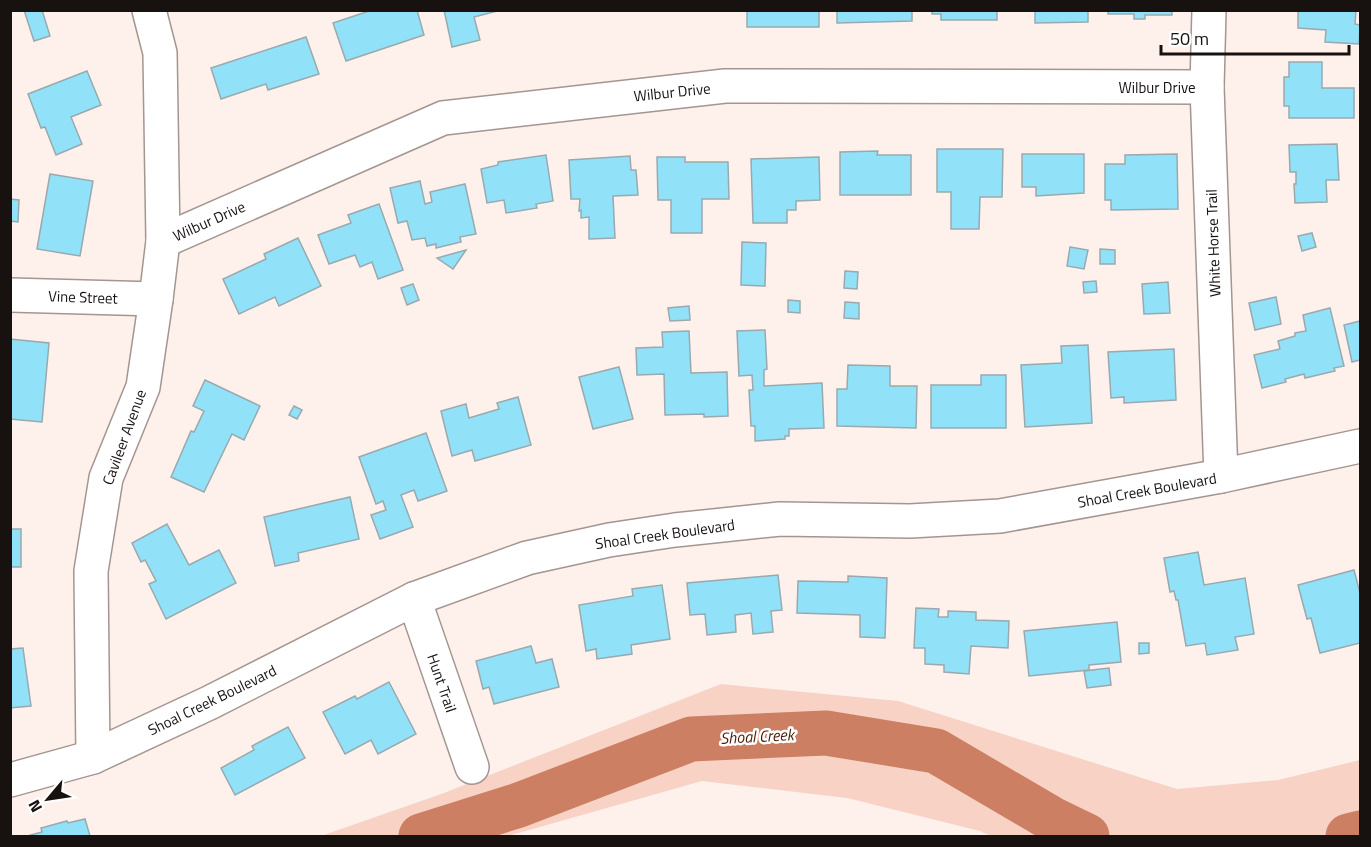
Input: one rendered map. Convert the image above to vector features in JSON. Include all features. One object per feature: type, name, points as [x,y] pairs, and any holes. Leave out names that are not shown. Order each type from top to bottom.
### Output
[{"type":"street","name":"Cavileer Avenue","points":[[93,757],[91,572],[106,478],[143,387],[163,241],[160,53],[149,10]]},
{"type":"street","name":"White Horse Trail","points":[[1209,10],[1207,87],[1221,476]]},
{"type":"street","name":"Wilbur Drive","points":[[163,241],[443,118],[725,86],[1207,87]]},
{"type":"street","name":"Vine Street","points":[[10,295],[156,299]]},
{"type":"street","name":"Shoal Creek Boulevard","points":[[10,780],[93,757],[209,703],[414,599],[527,558],[609,540],[675,530],[780,519],[910,521],[1000,516],[1221,476],[1360,446]]},
{"type":"street","name":"Hunt Trail","points":[[414,599],[472,767]]},
{"type":"shaded area","points":[[721,684],[898,701],[1177,789],[1278,780],[1360,760],[1360,836],[991,836],[980,831],[847,798],[702,781],[508,836],[321,836],[444,793]]},
{"type":"building","points":[[24,10],[42,10],[50,36],[34,41]]},
{"type":"building","points":[[372,10],[417,10],[424,35],[346,61],[333,23]]},
{"type":"building","points":[[444,10],[501,10],[474,17],[480,40],[452,47]]},
{"type":"building","points":[[747,10],[819,10],[819,27],[747,27]]},
{"type":"building","points":[[837,10],[912,10],[912,21],[837,23]]},
{"type":"building","points":[[932,10],[997,10],[997,20],[941,20],[941,14],[932,14]]},
{"type":"building","points":[[1035,10],[1088,10],[1088,22],[1035,23]]},
{"type":"building","points":[[1108,10],[1172,10],[1172,15],[1145,15],[1145,19],[1134,19],[1134,14],[1108,14]]},
{"type":"building","points":[[1298,10],[1356,10],[1355,24],[1360,25],[1359,44],[1325,42],[1326,30],[1298,28]]},
{"type":"building","points":[[306,37],[319,74],[268,90],[266,84],[221,99],[211,68]]},
{"type":"building","points":[[1289,62],[1322,62],[1322,88],[1354,88],[1354,118],[1289,118],[1289,106],[1284,106],[1284,77],[1289,77]]},
{"type":"building","points":[[87,71],[101,105],[71,117],[82,144],[56,155],[45,127],[41,128],[28,94]]},
{"type":"building","points":[[1337,144],[1339,180],[1326,180],[1327,202],[1295,203],[1296,172],[1290,172],[1289,145]]},
{"type":"building","points":[[937,149],[1003,149],[1002,197],[980,197],[979,229],[951,229],[951,192],[937,192]]},
{"type":"building","points":[[878,151],[877,155],[911,155],[911,195],[840,195],[840,152]]},
{"type":"building","points":[[1022,154],[1084,154],[1084,193],[1036,196],[1036,187],[1022,187]]},
{"type":"building","points":[[1177,154],[1178,209],[1111,210],[1111,200],[1105,200],[1105,164],[1125,164],[1125,155]]},
{"type":"building","points":[[546,155],[553,201],[536,204],[537,208],[506,213],[504,200],[487,203],[481,169],[498,165],[498,162]]},
{"type":"building","points":[[630,156],[631,170],[636,170],[638,195],[613,196],[615,238],[589,239],[589,217],[581,218],[580,199],[571,199],[569,160]]},
{"type":"building","points":[[657,157],[685,157],[685,162],[728,162],[729,199],[702,199],[702,233],[671,233],[671,200],[658,200]]},
{"type":"building","points":[[819,157],[820,200],[796,201],[796,210],[787,210],[787,223],[753,223],[751,159]]},
{"type":"building","points":[[50,174],[93,181],[80,256],[37,249]]},
{"type":"building","points":[[420,181],[425,204],[432,202],[430,192],[465,184],[476,234],[460,237],[461,242],[436,248],[436,244],[427,246],[425,238],[412,240],[407,221],[398,223],[390,188]]},
{"type":"building","points":[[10,199],[19,200],[18,222],[10,221]]},
{"type":"building","points":[[379,204],[403,270],[378,279],[372,262],[360,267],[355,255],[329,264],[318,235],[351,223],[348,215]]},
{"type":"building","points":[[1312,233],[1316,247],[1302,251],[1298,236]]},
{"type":"building","points":[[298,238],[321,286],[279,306],[275,297],[239,314],[223,279],[266,259],[264,254]]},
{"type":"building","points":[[742,242],[766,243],[765,286],[741,285]]},
{"type":"building","points":[[1070,247],[1088,250],[1084,269],[1067,266]]},
{"type":"building","points":[[1100,249],[1115,250],[1115,264],[1100,264]]},
{"type":"building","points":[[466,250],[453,269],[437,258]]},
{"type":"building","points":[[845,271],[858,272],[857,289],[844,288]]},
{"type":"building","points":[[1096,281],[1097,292],[1084,293],[1083,282]]},
{"type":"building","points":[[1168,282],[1170,313],[1144,314],[1142,284]]},
{"type":"building","points":[[413,284],[419,300],[407,305],[401,288]]},
{"type":"building","points":[[1276,297],[1281,324],[1255,330],[1249,303]]},
{"type":"building","points":[[788,300],[800,301],[800,313],[788,312]]},
{"type":"building","points":[[845,302],[859,303],[859,319],[844,318]]},
{"type":"building","points":[[689,306],[690,320],[670,321],[668,308]]},
{"type":"building","points":[[1330,308],[1344,366],[1334,368],[1335,371],[1305,378],[1304,374],[1285,379],[1286,382],[1262,388],[1254,355],[1280,349],[1278,341],[1295,336],[1295,333],[1306,331],[1303,315]]},
{"type":"building","points":[[1360,321],[1360,360],[1352,362],[1344,325]]},
{"type":"building","points":[[765,330],[767,369],[764,370],[764,386],[822,383],[824,428],[789,429],[789,436],[785,436],[785,439],[755,441],[755,426],[751,426],[749,390],[753,390],[752,375],[739,376],[737,331]]},
{"type":"building","points":[[689,331],[691,373],[727,372],[728,416],[665,415],[664,374],[637,375],[636,348],[663,347],[662,332]]},
{"type":"building","points":[[10,339],[49,343],[42,422],[10,419]]},
{"type":"building","points":[[1088,345],[1092,423],[1025,427],[1021,365],[1062,363],[1061,346]]},
{"type":"building","points":[[1174,349],[1176,400],[1124,403],[1124,397],[1111,398],[1108,352]]},
{"type":"building","points":[[848,365],[890,366],[890,386],[917,386],[916,428],[837,426],[837,389],[847,389]]},
{"type":"building","points":[[619,367],[633,419],[593,429],[579,377]]},
{"type":"building","points":[[981,375],[1006,375],[1006,428],[931,428],[931,385],[981,385]]},
{"type":"building","points":[[205,380],[260,406],[244,440],[232,434],[204,492],[171,477],[191,431],[194,432],[204,411],[193,406]]},
{"type":"building","points":[[518,397],[531,445],[475,461],[472,450],[452,456],[441,411],[466,404],[469,418],[499,409],[497,403]]},
{"type":"building","points":[[294,406],[302,410],[297,419],[289,415]]},
{"type":"building","points":[[426,433],[447,491],[418,501],[414,490],[401,495],[413,527],[380,539],[371,515],[386,510],[383,501],[376,504],[359,457]]},
{"type":"building","points":[[350,497],[359,539],[298,553],[299,561],[275,566],[264,517]]},
{"type":"building","points":[[167,524],[189,565],[219,550],[236,583],[166,619],[149,584],[156,581],[145,560],[141,562],[132,543]]},
{"type":"building","points":[[10,529],[21,529],[21,567],[10,567]]},
{"type":"building","points":[[1198,552],[1204,585],[1245,578],[1254,634],[1235,637],[1238,650],[1207,655],[1205,643],[1186,646],[1178,600],[1176,600],[1174,591],[1170,592],[1164,558]]},
{"type":"building","points":[[1354,570],[1360,593],[1360,643],[1320,653],[1311,618],[1307,619],[1298,585]]},
{"type":"building","points":[[778,575],[782,610],[771,611],[773,632],[753,634],[751,613],[735,615],[736,632],[707,635],[705,614],[690,615],[687,583]]},
{"type":"building","points":[[848,576],[887,578],[885,638],[860,637],[860,615],[797,613],[798,581],[848,582]]},
{"type":"building","points":[[662,585],[670,639],[631,645],[632,654],[597,659],[596,649],[586,651],[579,605],[633,596],[632,589]]},
{"type":"building","points":[[916,608],[939,609],[938,617],[948,617],[948,611],[976,612],[976,620],[1009,621],[1008,648],[971,646],[969,674],[944,672],[944,665],[925,664],[925,648],[914,648]]},
{"type":"building","points":[[1117,622],[1121,662],[1089,665],[1089,670],[1029,676],[1024,631]]},
{"type":"building","points":[[1139,643],[1149,643],[1149,653],[1139,654]]},
{"type":"building","points":[[531,646],[536,663],[552,659],[559,687],[494,704],[489,687],[483,689],[476,661]]},
{"type":"building","points":[[23,648],[31,706],[10,708],[10,649]]},
{"type":"building","points":[[1109,668],[1111,685],[1087,688],[1084,671]]},
{"type":"building","points":[[389,682],[416,734],[378,754],[371,740],[345,754],[323,712],[355,696],[357,699]]},
{"type":"building","points":[[288,727],[305,758],[235,795],[221,768],[254,750],[252,746]]},
{"type":"building","points":[[85,819],[90,836],[27,836],[42,832],[41,828]]},
{"type":"waterway","name":"Shoal Creek","points":[[421,836],[519,805],[691,739],[826,733],[936,751],[1052,819],[1087,836]]},
{"type":"waterway","name":"Shoal Creek","points":[[1348,836],[1360,833]]}]
